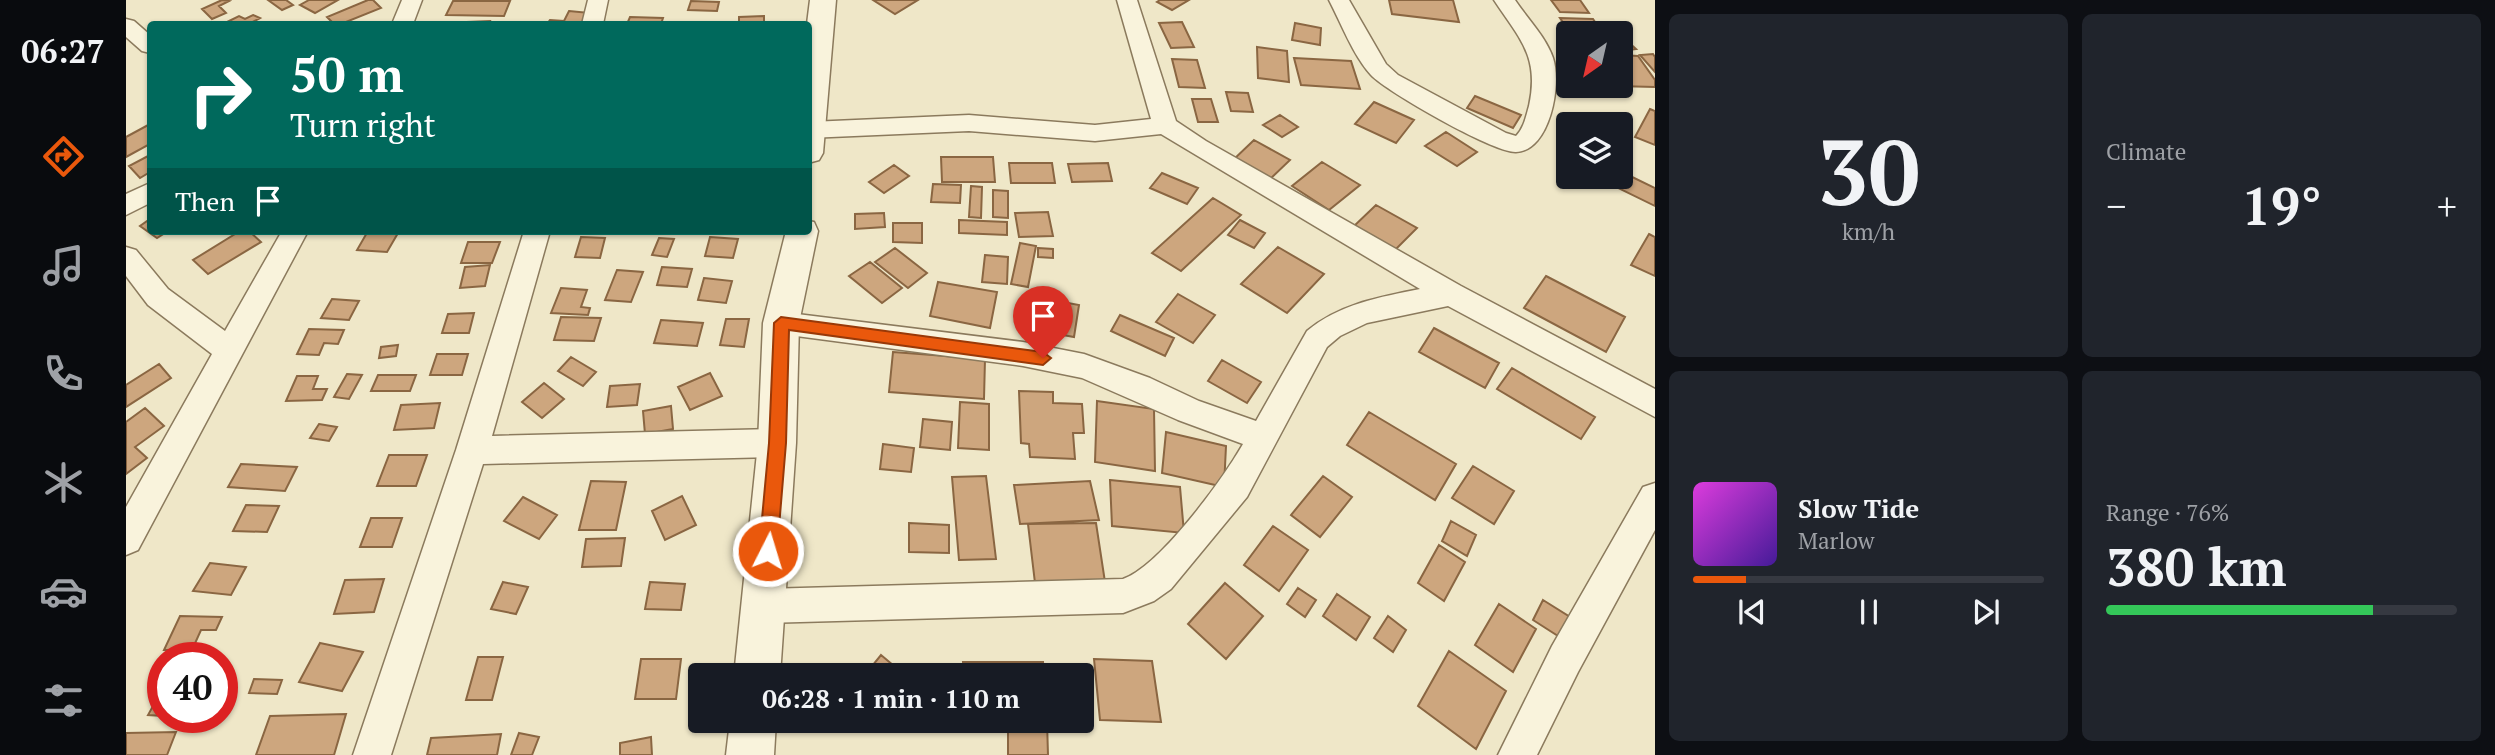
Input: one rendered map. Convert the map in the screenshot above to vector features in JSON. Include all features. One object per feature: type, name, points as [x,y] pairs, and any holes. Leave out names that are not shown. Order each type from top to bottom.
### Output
[{"type":"street","points":[[404,21],[412,0]]},
{"type":"street","points":[[594,21],[598,0]]},
{"type":"street","points":[[812,124],[823,0]]},
{"type":"street","points":[[1128,0],[1165,125],[1197,147],[1451,294],[1655,404]]},
{"type":"street","points":[[1339,0],[1377,68],[1390,80],[1497,139],[1514,144],[1524,142],[1534,131],[1546,72],[1541,55],[1504,0]]},
{"type":"street","points":[[126,26],[147,44]]},
{"type":"street","points":[[812,141],[969,123],[1095,133],[1165,125]]},
{"type":"street","points":[[126,206],[147,194]]},
{"type":"street","points":[[126,539],[293,235]]},
{"type":"street","points":[[372,755],[472,450],[536,235]]},
{"type":"street","points":[[758,663],[777,443],[781,323],[801,235]]},
{"type":"street","points":[[126,257],[158,297],[229,350]]},
{"type":"street","points":[[764,606],[1123,596],[1142,589],[1159,577],[1236,487],[1317,339],[1331,325],[1349,317],[1451,294]]},
{"type":"street","points":[[781,323],[1023,354],[1084,366],[1139,387],[1189,411],[1263,437]]},
{"type":"street","points":[[472,450],[777,443]]},
{"type":"street","points":[[1517,755],[1565,659],[1655,498]]},
{"type":"street","points":[[750,755],[752,733]]},
{"type":"building","points":[[222,0],[229,1],[219,6],[226,13],[212,19],[202,9]]},
{"type":"building","points":[[268,0],[286,0],[293,5],[282,10]]},
{"type":"building","points":[[309,0],[338,0],[315,13],[300,5]]},
{"type":"building","points":[[368,0],[373,0],[381,8],[348,21],[331,21],[327,17]]},
{"type":"building","points":[[873,0],[918,0],[895,14]]},
{"type":"building","points":[[1189,0],[1172,10],[1157,2]]},
{"type":"building","points":[[1389,0],[1453,0],[1459,22],[1392,14]]},
{"type":"building","points":[[1551,0],[1580,0],[1589,13],[1560,12]]},
{"type":"building","points":[[453,1],[510,1],[504,16],[446,15]]},
{"type":"building","points":[[691,1],[719,2],[717,11],[688,10]]},
{"type":"building","points":[[569,11],[590,13],[586,21],[564,21]]},
{"type":"building","points":[[253,15],[260,18],[254,21],[229,21],[239,16],[245,19]]},
{"type":"building","points":[[764,16],[764,21],[739,21],[739,17]]},
{"type":"building","points":[[630,17],[663,18],[662,21],[628,21]]},
{"type":"building","points":[[1560,18],[1594,21],[1562,21]]},
{"type":"building","points":[[1182,22],[1194,47],[1171,48],[1159,23]]},
{"type":"building","points":[[1295,23],[1321,28],[1320,45],[1292,40]]},
{"type":"building","points":[[1257,47],[1287,51],[1289,82],[1258,78]]},
{"type":"building","points":[[1653,54],[1655,57],[1655,72],[1640,55]]},
{"type":"building","points":[[1633,56],[1638,56],[1655,80],[1655,87],[1633,86]]},
{"type":"building","points":[[1294,58],[1351,61],[1360,89],[1301,85]]},
{"type":"building","points":[[1172,59],[1197,60],[1205,88],[1179,87]]},
{"type":"building","points":[[1226,92],[1248,93],[1253,112],[1231,111]]},
{"type":"building","points":[[1475,96],[1521,115],[1513,128],[1467,108]]},
{"type":"building","points":[[1192,99],[1211,99],[1218,122],[1198,122]]},
{"type":"building","points":[[1374,102],[1414,120],[1396,143],[1355,124]]},
{"type":"building","points":[[1650,109],[1655,111],[1655,145],[1635,137]]},
{"type":"building","points":[[1280,115],[1298,127],[1282,137],[1263,125]]},
{"type":"building","points":[[147,126],[147,146],[126,157],[126,137]]},
{"type":"building","points":[[1446,132],[1477,152],[1457,166],[1425,146]]},
{"type":"building","points":[[1254,140],[1290,160],[1268,181],[1232,161]]},
{"type":"building","points":[[147,157],[147,174],[140,178],[129,166]]},
{"type":"building","points":[[941,157],[993,157],[995,182],[942,182]]},
{"type":"building","points":[[1322,162],[1360,185],[1329,210],[1292,186]]},
{"type":"building","points":[[1009,163],[1052,163],[1055,183],[1011,183]]},
{"type":"building","points":[[1108,163],[1112,181],[1072,182],[1068,164]]},
{"type":"building","points":[[894,165],[909,176],[884,193],[869,182]]},
{"type":"building","points":[[1162,173],[1198,188],[1187,204],[1150,188]]},
{"type":"building","points":[[1633,177],[1655,188],[1655,206],[1620,189],[1633,189]]},
{"type":"building","points":[[933,184],[961,185],[960,203],[931,202]]},
{"type":"building","points":[[971,186],[982,187],[981,218],[969,217]]},
{"type":"building","points":[[993,190],[1008,191],[1008,218],[993,217]]},
{"type":"building","points":[[1213,198],[1241,215],[1181,271],[1152,253]]},
{"type":"building","points":[[1376,205],[1417,228],[1394,251],[1353,227]]},
{"type":"building","points":[[1048,212],[1053,236],[1019,237],[1015,213]]},
{"type":"building","points":[[884,213],[885,227],[855,229],[855,214]]},
{"type":"building","points":[[959,220],[1007,222],[1007,235],[959,233]]},
{"type":"building","points":[[1240,220],[1265,233],[1254,248],[1228,235]]},
{"type":"building","points":[[147,221],[147,231],[140,226]]},
{"type":"building","points":[[893,223],[922,223],[922,243],[893,242]]},
{"type":"building","points":[[1649,234],[1655,237],[1655,276],[1631,265]]},
{"type":"building","points":[[234,235],[253,235],[261,242],[208,274],[193,260]]},
{"type":"building","points":[[366,235],[397,235],[387,252],[357,250]]},
{"type":"building","points":[[581,237],[605,238],[600,258],[575,257]]},
{"type":"building","points":[[710,237],[738,239],[733,258],[705,256]]},
{"type":"building","points":[[659,238],[674,239],[667,257],[652,255]]},
{"type":"building","points":[[468,242],[500,242],[492,263],[461,263]]},
{"type":"building","points":[[1020,243],[1036,246],[1028,287],[1011,284]]},
{"type":"building","points":[[1278,247],[1324,274],[1287,313],[1241,284]]},
{"type":"building","points":[[895,248],[927,273],[908,288],[875,262]]},
{"type":"building","points":[[1038,248],[1053,249],[1053,258],[1038,257]]},
{"type":"building","points":[[985,255],[1008,257],[1007,284],[982,282]]},
{"type":"building","points":[[870,262],[902,288],[882,303],[849,276]]},
{"type":"building","points":[[490,265],[485,286],[460,288],[465,267]]},
{"type":"building","points":[[662,267],[692,269],[687,287],[657,285]]},
{"type":"building","points":[[617,270],[643,272],[631,302],[605,300]]},
{"type":"building","points":[[1546,276],[1625,317],[1606,352],[1524,308]]},
{"type":"building","points":[[704,278],[732,281],[726,303],[698,300]]},
{"type":"building","points":[[938,282],[997,292],[990,328],[930,316]]},
{"type":"building","points":[[561,288],[587,290],[581,307],[590,308],[588,315],[551,313]]},
{"type":"building","points":[[1178,294],[1215,315],[1193,343],[1156,322]]},
{"type":"building","points":[[1025,295],[1079,305],[1074,337],[1019,327]]},
{"type":"building","points":[[332,299],[359,301],[349,320],[321,318]]},
{"type":"building","points":[[474,313],[469,333],[442,333],[448,314]]},
{"type":"building","points":[[1120,315],[1174,338],[1165,356],[1111,331]]},
{"type":"building","points":[[561,317],[601,318],[594,341],[554,340]]},
{"type":"building","points":[[726,319],[749,319],[744,347],[720,345]]},
{"type":"building","points":[[661,320],[703,323],[697,346],[654,343]]},
{"type":"building","points":[[1434,328],[1499,363],[1485,388],[1419,352]]},
{"type":"building","points":[[309,329],[344,330],[338,344],[324,343],[319,355],[297,354]]},
{"type":"building","points":[[398,345],[396,356],[379,358],[381,347]]},
{"type":"building","points":[[893,352],[985,359],[984,399],[889,392]]},
{"type":"building","points":[[437,354],[468,354],[462,375],[430,375]]},
{"type":"building","points":[[571,357],[596,372],[583,386],[558,371]]},
{"type":"building","points":[[1222,360],[1261,382],[1247,403],[1208,381]]},
{"type":"building","points":[[159,364],[171,378],[126,407],[126,385]]},
{"type":"building","points":[[1512,368],[1595,417],[1581,439],[1497,389]]},
{"type":"building","points":[[710,373],[722,396],[690,410],[678,387]]},
{"type":"building","points":[[347,374],[362,375],[349,399],[334,397]]},
{"type":"building","points":[[378,375],[416,375],[410,391],[371,391]]},
{"type":"building","points":[[297,376],[318,376],[313,389],[327,389],[322,400],[286,401]]},
{"type":"building","points":[[544,383],[564,399],[542,418],[522,402]]},
{"type":"building","points":[[640,384],[637,405],[607,407],[610,386]]},
{"type":"building","points":[[1019,391],[1053,392],[1053,403],[1082,404],[1084,433],[1073,433],[1075,459],[1030,457],[1029,444],[1021,443]]},
{"type":"building","points":[[1097,401],[1154,409],[1155,471],[1095,462]]},
{"type":"building","points":[[960,402],[989,404],[989,450],[958,448]]},
{"type":"building","points":[[440,403],[434,428],[394,430],[401,405]]},
{"type":"building","points":[[671,406],[673,429],[645,434],[643,411]]},
{"type":"building","points":[[145,408],[164,426],[135,447],[147,458],[126,474],[126,422]]},
{"type":"building","points":[[1369,412],[1456,464],[1435,500],[1347,445]]},
{"type":"building","points":[[923,419],[952,422],[950,450],[920,447]]},
{"type":"building","points":[[319,424],[337,427],[329,441],[310,438]]},
{"type":"building","points":[[1166,432],[1226,446],[1224,487],[1162,473]]},
{"type":"building","points":[[883,444],[914,448],[911,472],[880,469]]},
{"type":"building","points":[[389,455],[427,455],[416,486],[377,486]]},
{"type":"building","points":[[241,464],[297,467],[285,491],[228,487]]},
{"type":"building","points":[[1473,466],[1514,491],[1494,524],[1452,498]]},
{"type":"building","points":[[986,476],[996,559],[959,560],[952,477]]},
{"type":"building","points":[[1323,476],[1352,497],[1320,537],[1291,515]]},
{"type":"building","points":[[1110,480],[1180,487],[1184,533],[1112,526]]},
{"type":"building","points":[[591,481],[626,482],[616,530],[579,530]]},
{"type":"building","points":[[1090,481],[1099,520],[1020,524],[1014,485]]},
{"type":"building","points":[[682,496],[696,525],[665,540],[652,511]]},
{"type":"building","points":[[523,497],[557,515],[539,539],[504,521]]},
{"type":"building","points":[[246,505],[279,506],[267,532],[233,531]]},
{"type":"building","points":[[371,518],[402,518],[392,547],[360,547]]},
{"type":"building","points":[[1451,521],[1476,535],[1467,556],[1442,541]]},
{"type":"building","points":[[909,523],[949,525],[949,553],[909,552]]},
{"type":"building","points":[[1096,523],[1105,582],[1035,583],[1028,524]]},
{"type":"building","points":[[1273,526],[1308,550],[1279,591],[1244,565]]},
{"type":"building","points":[[625,538],[621,566],[582,567],[586,539]]},
{"type":"building","points":[[1439,545],[1465,562],[1444,601],[1418,583]]},
{"type":"building","points":[[210,563],[246,567],[231,595],[193,591]]},
{"type":"building","points":[[384,579],[374,612],[334,614],[345,580]]},
{"type":"building","points":[[503,582],[528,587],[516,614],[491,609]]},
{"type":"building","points":[[650,582],[685,584],[681,610],[645,609]]},
{"type":"building","points":[[1225,583],[1263,616],[1226,659],[1188,624]]},
{"type":"building","points":[[1298,588],[1316,600],[1305,617],[1287,604]]},
{"type":"building","points":[[1337,594],[1370,617],[1356,640],[1323,616]]},
{"type":"building","points":[[1543,600],[1578,622],[1569,643],[1533,620]]},
{"type":"building","points":[[1499,604],[1536,629],[1513,672],[1475,645]]},
{"type":"building","points":[[180,616],[222,617],[216,630],[201,630],[196,642],[168,642]]},
{"type":"building","points":[[1388,616],[1406,630],[1393,652],[1374,638]]},
{"type":"building","points":[[320,643],[363,652],[342,691],[299,682]]},
{"type":"building","points":[[1449,651],[1506,691],[1476,749],[1418,706]]},
{"type":"building","points":[[881,655],[891,663],[875,663]]},
{"type":"building","points":[[478,657],[503,657],[492,700],[466,700]]},
{"type":"building","points":[[641,659],[681,659],[676,699],[635,699]]},
{"type":"building","points":[[1094,659],[1152,661],[1161,722],[1100,720]]},
{"type":"building","points":[[963,662],[1043,663],[963,663]]},
{"type":"building","points":[[254,679],[282,680],[277,694],[249,693]]},
{"type":"building","points":[[346,714],[334,755],[256,755],[270,716]]},
{"type":"building","points":[[126,733],[176,733],[167,755],[126,755]]},
{"type":"building","points":[[519,733],[539,737],[532,755],[511,755]]},
{"type":"building","points":[[1008,733],[1047,733],[1048,755],[1008,755]]},
{"type":"building","points":[[501,734],[497,755],[427,755],[431,738]]},
{"type":"building","points":[[651,737],[652,755],[620,755],[620,743]]},
{"type":"route","points":[[768,551],[777,443],[781,323],[1043,358]]}]
